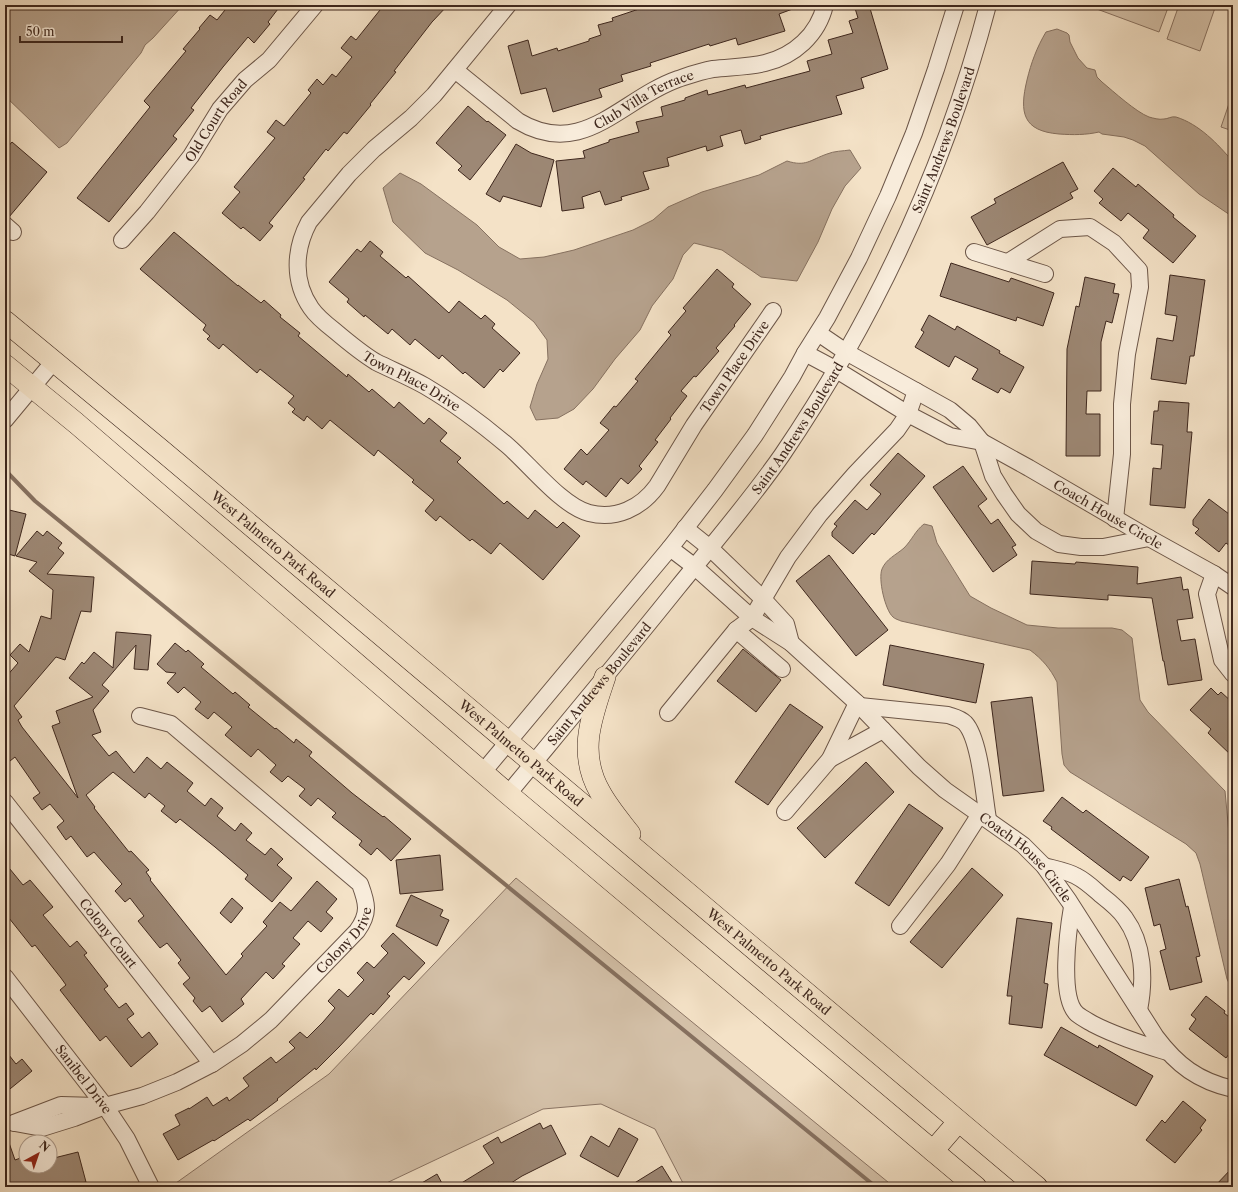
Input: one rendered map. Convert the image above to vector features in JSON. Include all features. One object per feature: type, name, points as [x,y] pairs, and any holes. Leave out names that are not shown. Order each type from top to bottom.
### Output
[{"type":"main road","name":"West Palmetto Park Road","points":[[5,321],[534,763],[958,1122],[1037,1187]]},
{"type":"main road","points":[[5,365],[508,794],[976,1187]]},
{"type":"main road","points":[[605,677],[590,730],[588,744],[590,765],[600,791],[649,861]]},
{"type":"main road","points":[[933,1151],[958,1122]]},
{"type":"street","name":"Old Court Road","points":[[122,240],[147,212],[191,156],[220,109],[245,80],[270,60],[315,5]]},
{"type":"street","name":"Town Place Drive","points":[[508,5],[419,112],[374,149],[349,174],[315,214],[301,240],[298,250],[297,264],[301,289],[310,307],[316,314],[350,345],[375,361],[424,386],[457,406],[488,429],[518,455],[569,504],[588,513],[609,515],[634,508],[651,495],[694,425],[773,311]]},
{"type":"street","name":"Club Villa Terrace","points":[[455,70],[526,126],[555,134],[574,133],[593,127],[654,90],[677,79],[712,69],[764,63],[778,59],[799,47],[813,32],[818,24],[825,5]]},
{"type":"street","points":[[483,772],[670,548],[755,435],[792,377],[827,318],[859,258],[888,196],[916,126],[956,5]]},
{"type":"street","name":"Saint Andrews Boulevard","points":[[508,794],[741,511],[781,456],[846,352],[885,279],[914,218],[940,154],[963,90],[988,5]]},
{"type":"street","points":[[1008,262],[1060,229],[1090,227],[1114,243],[1139,270],[1140,287],[1127,354],[1122,404],[1122,454],[1115,519]]},
{"type":"street","points":[[974,252],[1045,274]]},
{"type":"street","name":"Coach House Circle","points":[[818,333],[846,352],[950,410],[969,426],[982,442]]},
{"type":"street","name":"Coach House Circle","points":[[805,353],[908,414],[950,436],[982,442],[1214,574],[1233,587]]},
{"type":"street","points":[[5,420],[54,361]]},
{"type":"street","points":[[668,713],[736,630],[752,618],[788,557],[820,514],[896,430],[908,414],[916,391]]},
{"type":"street","points":[[982,442],[993,476],[1018,514],[1036,531],[1059,544],[1081,547],[1104,546],[1149,538]]},
{"type":"street","points":[[685,528],[710,548],[763,599],[786,624],[791,643]]},
{"type":"street","name":"Coach House Circle","points":[[670,548],[695,567],[752,618],[791,643],[859,705],[919,767],[945,790],[1023,845],[1044,866],[1167,1052],[1181,1065],[1197,1076],[1222,1087],[1233,1089]]},
{"type":"street","points":[[1214,574],[1207,594],[1222,660],[1233,674]]},
{"type":"street","points":[[736,630],[782,669]]},
{"type":"street","points":[[785,812],[830,759],[859,705],[948,716],[961,720],[971,733],[977,747],[984,817],[900,926]]},
{"type":"street","name":"Colony Drive","points":[[10,1125],[42,1128],[105,1106],[142,1096],[170,1085],[212,1064],[242,1044],[271,1020],[357,931],[363,922],[367,902],[360,884],[171,724],[140,716]]},
{"type":"street","points":[[830,759],[883,730]]},
{"type":"street","name":"Colony Court","points":[[5,802],[212,1064]]},
{"type":"street","points":[[1044,866],[1077,877],[1090,885],[1114,905],[1125,918],[1135,934],[1141,956],[1142,990],[1139,1010]]},
{"type":"street","points":[[1072,907],[1067,946],[1066,976],[1074,1010],[1083,1018],[1104,1030],[1167,1052]]},
{"type":"street","name":"Sanibel Drive","points":[[5,977],[105,1106],[127,1139],[151,1187]]},
{"type":"shaded area","points":[[8,5],[183,5],[145,45],[141,53],[67,143],[59,148],[5,96],[5,25]]},
{"type":"shaded area","points":[[1086,5],[1169,5],[1159,32]]},
{"type":"shaded area","points":[[1179,5],[1216,5],[1200,51],[1167,39]]},
{"type":"shaded area","points":[[1057,29],[1069,35],[1070,42],[1078,58],[1087,68],[1095,70],[1097,77],[1102,82],[1132,106],[1152,118],[1165,119],[1176,117],[1184,120],[1208,135],[1221,148],[1233,162],[1233,217],[1199,194],[1145,146],[1133,140],[1124,137],[1102,134],[1099,132],[1074,135],[1059,134],[1038,129],[1031,124],[1026,118],[1024,102],[1032,61],[1046,32]]},
{"type":"shaded area","points":[[1233,92],[1233,131],[1221,127]]},
{"type":"shaded area","points":[[850,150],[861,168],[845,186],[832,209],[818,242],[797,281],[761,277],[722,250],[694,243],[683,255],[673,279],[652,306],[640,330],[615,359],[593,389],[574,409],[558,418],[536,420],[530,407],[537,384],[548,359],[547,340],[534,322],[507,300],[458,270],[425,253],[393,222],[383,188],[400,173],[421,184],[477,225],[499,247],[520,259],[544,257],[574,250],[633,230],[653,220],[668,207],[702,192],[759,175],[787,161],[793,163],[804,163],[830,153]]},
{"type":"shaded area","points":[[924,524],[932,526],[937,543],[970,596],[991,608],[1027,625],[1058,628],[1112,628],[1122,630],[1132,638],[1140,700],[1148,712],[1225,791],[1233,877],[1233,991],[1227,979],[1200,864],[1196,853],[1186,844],[1070,772],[1064,765],[1057,682],[1052,672],[1045,664],[1030,650],[901,621],[894,618],[890,613],[887,608],[882,587],[882,569],[889,560],[904,548]]},
{"type":"shaded area","points":[[516,878],[894,1187],[685,1187],[655,1129],[601,1104],[543,1109],[378,1187],[162,1187],[176,1183],[329,1074]]},
{"type":"building","points":[[229,5],[281,5],[268,22],[270,24],[254,43],[248,37],[223,67],[191,108],[194,110],[173,136],[177,139],[109,222],[77,198],[150,107],[144,101],[186,51],[183,49],[200,29],[199,28],[210,15],[217,20]]},
{"type":"building","points":[[384,5],[448,5],[432,22],[394,71],[396,72],[370,104],[371,105],[347,134],[344,132],[328,151],[326,149],[303,178],[305,179],[269,223],[273,226],[260,241],[243,227],[241,229],[222,213],[240,192],[234,187],[275,138],[267,132],[276,120],[284,126],[311,93],[308,90],[317,79],[323,85],[332,74],[336,77],[352,57],[341,48],[351,36],[356,40]]},
{"type":"building","points":[[638,5],[798,5],[798,7],[779,14],[785,31],[738,45],[736,38],[710,46],[709,44],[650,63],[651,66],[621,75],[623,81],[599,89],[602,97],[553,112],[546,88],[521,94],[508,46],[528,40],[532,56],[557,48],[558,51],[589,41],[589,39],[601,35],[598,25],[613,21],[612,18],[639,9]]},
{"type":"building","points":[[854,5],[869,5],[888,69],[861,78],[864,88],[836,96],[842,114],[760,136],[761,139],[745,144],[741,130],[720,136],[723,146],[707,151],[706,146],[667,158],[669,166],[643,172],[649,189],[621,197],[622,200],[605,205],[600,191],[582,197],[584,208],[562,211],[556,161],[585,158],[583,151],[609,142],[609,140],[639,132],[636,122],[663,116],[661,107],[685,100],[685,98],[707,90],[708,95],[745,85],[746,88],[810,71],[807,61],[832,54],[828,40],[853,33],[849,21],[858,18]]},
{"type":"building","points":[[468,106],[506,135],[470,180],[458,170],[462,166],[436,143]]},
{"type":"building","points":[[12,142],[47,172],[9,217],[5,216],[5,150]]},
{"type":"building","points":[[516,144],[531,153],[554,160],[541,207],[503,196],[500,202],[486,194]]},
{"type":"building","points":[[1063,162],[1078,189],[1070,193],[1073,198],[987,245],[971,217],[996,203],[994,199]]},
{"type":"building","points":[[1113,168],[1136,187],[1138,184],[1174,215],[1173,217],[1196,236],[1173,263],[1143,238],[1149,230],[1128,213],[1121,221],[1099,203],[1103,199],[1094,191]]},
{"type":"building","points":[[174,232],[238,286],[261,303],[264,300],[281,315],[280,317],[300,333],[298,336],[347,377],[348,374],[369,392],[372,389],[394,408],[399,402],[424,424],[429,418],[447,433],[440,441],[461,458],[457,462],[504,504],[507,501],[528,519],[535,510],[557,528],[563,522],[580,536],[543,580],[500,543],[491,554],[472,539],[470,541],[440,516],[436,521],[425,511],[434,500],[412,482],[414,480],[378,450],[374,456],[330,420],[322,429],[307,416],[304,421],[292,412],[295,409],[288,403],[294,396],[260,369],[257,373],[223,344],[219,349],[207,339],[210,336],[203,330],[206,325],[140,269]]},
{"type":"building","points":[[370,241],[383,252],[380,256],[406,278],[408,276],[449,313],[459,301],[481,319],[485,315],[495,324],[492,328],[520,353],[503,372],[500,369],[484,388],[465,372],[463,374],[442,355],[439,359],[415,339],[410,345],[392,329],[388,334],[365,315],[364,317],[347,302],[349,299],[329,282],[357,249],[361,252]]},
{"type":"building","points":[[951,263],[1009,282],[1011,278],[1054,293],[1043,326],[1017,317],[1016,321],[940,296]]},
{"type":"building","points":[[717,269],[734,284],[732,287],[751,304],[716,348],[719,351],[696,377],[694,376],[681,391],[687,396],[655,440],[658,442],[639,466],[642,469],[628,484],[621,478],[606,497],[586,481],[583,485],[564,469],[581,449],[587,455],[609,430],[600,423],[638,381],[635,379],[671,335],[668,332],[686,311],[683,308]]},
{"type":"building","points":[[1170,275],[1205,280],[1194,356],[1190,356],[1186,384],[1151,379],[1157,338],[1173,341],[1177,316],[1165,314]]},
{"type":"building","points":[[1085,277],[1115,284],[1113,293],[1119,294],[1112,323],[1106,321],[1101,342],[1101,391],[1087,391],[1086,414],[1100,414],[1100,456],[1066,456],[1067,349],[1076,306],[1079,307]]},
{"type":"building","points":[[929,315],[955,330],[957,326],[1024,367],[1010,393],[1001,388],[998,393],[972,379],[978,369],[955,356],[949,367],[915,347],[924,332],[921,330]]},
{"type":"building","points":[[1159,401],[1189,403],[1187,432],[1192,432],[1185,508],[1150,505],[1153,468],[1161,469],[1163,445],[1151,444],[1154,411],[1158,411]]},
{"type":"building","points":[[898,453],[925,476],[874,535],[872,533],[853,554],[832,536],[832,532],[837,526],[834,524],[855,500],[867,510],[881,494],[870,485]]},
{"type":"building","points":[[963,466],[987,499],[978,506],[991,524],[998,519],[1016,545],[1012,547],[1017,555],[993,572],[933,487]]},
{"type":"building","points":[[1209,499],[1233,517],[1233,548],[1226,543],[1219,552],[1195,533],[1199,529],[1193,525],[1193,520]]},
{"type":"building","points":[[5,509],[26,514],[15,556],[5,553]]},
{"type":"building","points":[[37,531],[43,536],[47,531],[62,543],[58,548],[64,553],[47,574],[94,577],[91,612],[81,611],[65,660],[56,657],[14,706],[22,717],[18,720],[22,727],[78,798],[52,726],[60,723],[56,711],[93,697],[69,678],[82,662],[84,664],[94,652],[113,668],[116,632],[151,635],[148,670],[134,669],[136,645],[102,685],[109,691],[93,710],[101,732],[92,735],[109,756],[116,751],[134,773],[147,757],[161,769],[167,762],[193,783],[187,791],[205,806],[211,798],[223,808],[217,816],[235,831],[241,823],[252,833],[246,840],[265,855],[271,848],[283,859],[277,865],[292,878],[272,902],[245,879],[248,875],[215,847],[180,819],[176,823],[161,811],[165,806],[149,793],[145,798],[113,772],[86,795],[95,807],[94,808],[129,852],[131,851],[149,870],[146,872],[151,879],[150,880],[226,975],[243,956],[241,954],[267,926],[263,922],[280,902],[291,911],[317,881],[337,899],[326,912],[333,918],[321,932],[308,921],[293,938],[300,944],[282,964],[285,966],[273,979],[266,972],[241,999],[244,1004],[222,1022],[210,1006],[202,1012],[193,1001],[195,998],[183,984],[190,978],[178,963],[181,960],[167,943],[160,948],[138,921],[144,916],[130,898],[125,902],[115,891],[122,884],[94,852],[87,857],[71,836],[66,840],[57,827],[64,821],[50,804],[42,810],[33,798],[40,793],[15,757],[5,765],[5,678],[18,663],[10,655],[20,644],[29,652],[41,616],[51,619],[53,590],[29,571],[37,562],[16,556]]},
{"type":"building","points":[[829,555],[888,630],[856,656],[796,581]]},
{"type":"building","points":[[1032,561],[1075,564],[1076,562],[1138,567],[1137,584],[1181,577],[1183,590],[1188,589],[1193,618],[1177,620],[1181,641],[1195,639],[1202,680],[1168,685],[1152,598],[1108,595],[1108,600],[1030,594]]},
{"type":"building","points":[[175,643],[186,652],[188,650],[204,664],[201,667],[233,694],[235,692],[250,705],[248,707],[275,729],[276,728],[294,743],[296,739],[312,752],[309,756],[352,793],[383,817],[384,816],[411,839],[391,861],[377,848],[371,855],[359,845],[362,841],[332,817],[336,813],[318,798],[311,806],[299,796],[305,789],[288,776],[282,782],[270,772],[276,765],[258,749],[251,757],[225,735],[232,727],[214,712],[208,719],[195,709],[201,702],[184,687],[178,693],[167,683],[176,673],[166,672],[157,664]]},
{"type":"building","points":[[890,645],[984,664],[976,703],[883,685]]},
{"type":"building","points":[[743,649],[781,680],[756,712],[717,681]]},
{"type":"building","points":[[1211,688],[1218,695],[1221,692],[1233,703],[1233,757],[1208,733],[1211,729],[1190,710]]},
{"type":"building","points":[[1032,697],[1044,791],[1003,796],[991,702]]},
{"type":"building","points":[[790,704],[823,727],[768,805],[735,782]]},
{"type":"building","points":[[866,762],[894,792],[825,858],[797,828]]},
{"type":"building","points":[[1062,797],[1083,813],[1086,810],[1149,857],[1131,881],[1123,876],[1120,881],[1051,829],[1052,827],[1043,821]]},
{"type":"building","points":[[909,804],[943,828],[889,906],[855,883]]},
{"type":"building","points":[[440,855],[443,890],[400,894],[396,860]]},
{"type":"building","points":[[5,863],[23,885],[30,880],[53,907],[43,915],[70,947],[77,941],[87,953],[84,955],[108,986],[104,989],[119,1008],[126,1003],[134,1014],[127,1019],[142,1038],[149,1032],[158,1044],[131,1067],[106,1036],[100,1041],[60,990],[66,985],[61,978],[35,945],[32,947],[5,913]]},
{"type":"building","points":[[972,868],[1003,895],[942,968],[910,942]]},
{"type":"building","points":[[1179,879],[1186,907],[1188,906],[1200,956],[1196,957],[1202,982],[1170,990],[1160,951],[1166,949],[1160,924],[1154,926],[1145,888]]},
{"type":"building","points":[[411,895],[443,910],[440,916],[449,920],[437,946],[396,926]]},
{"type":"building","points":[[232,898],[243,908],[231,923],[220,913]]},
{"type":"building","points":[[1017,918],[1052,923],[1044,983],[1048,984],[1042,1028],[1009,1024],[1012,996],[1007,996]]},
{"type":"building","points":[[393,933],[425,963],[409,980],[404,976],[387,994],[390,996],[373,1015],[371,1013],[316,1070],[315,1068],[277,1099],[278,1100],[250,1121],[248,1119],[214,1141],[213,1140],[178,1160],[163,1134],[180,1125],[175,1115],[189,1109],[207,1097],[213,1106],[227,1097],[229,1101],[249,1086],[243,1078],[271,1057],[276,1063],[295,1048],[289,1042],[300,1032],[307,1038],[335,1008],[328,1001],[339,989],[348,997],[364,980],[357,973],[367,962],[374,968],[388,953],[381,946]]},
{"type":"building","points":[[1206,996],[1225,1011],[1224,1013],[1233,1020],[1233,1049],[1226,1058],[1189,1029],[1196,1019],[1191,1015]]},
{"type":"building","points":[[1061,1027],[1098,1048],[1099,1045],[1153,1076],[1136,1106],[1044,1055]]},
{"type":"building","points":[[5,1050],[16,1064],[22,1059],[32,1071],[5,1093]]},
{"type":"building","points":[[1183,1101],[1206,1120],[1200,1128],[1202,1130],[1175,1163],[1146,1140],[1162,1120],[1165,1123]]},
{"type":"building","points":[[540,1123],[543,1129],[551,1125],[566,1154],[522,1176],[505,1187],[502,1187],[499,1182],[491,1187],[455,1187],[494,1163],[483,1146],[498,1137],[501,1143]]},
{"type":"building","points":[[619,1128],[638,1139],[618,1177],[580,1156],[591,1136],[609,1147]]},
{"type":"building","points":[[5,1137],[7,1137],[15,1160],[18,1159],[18,1174],[58,1174],[58,1157],[78,1152],[86,1182],[64,1187],[5,1187]]},
{"type":"building","points":[[662,1166],[675,1187],[628,1187]]},
{"type":"building","points":[[1233,1167],[1233,1187],[1214,1187]]},
{"type":"building","points":[[437,1174],[444,1187],[415,1187]]},
{"type":"waterway","points":[[5,470],[35,501],[876,1187]]}]
